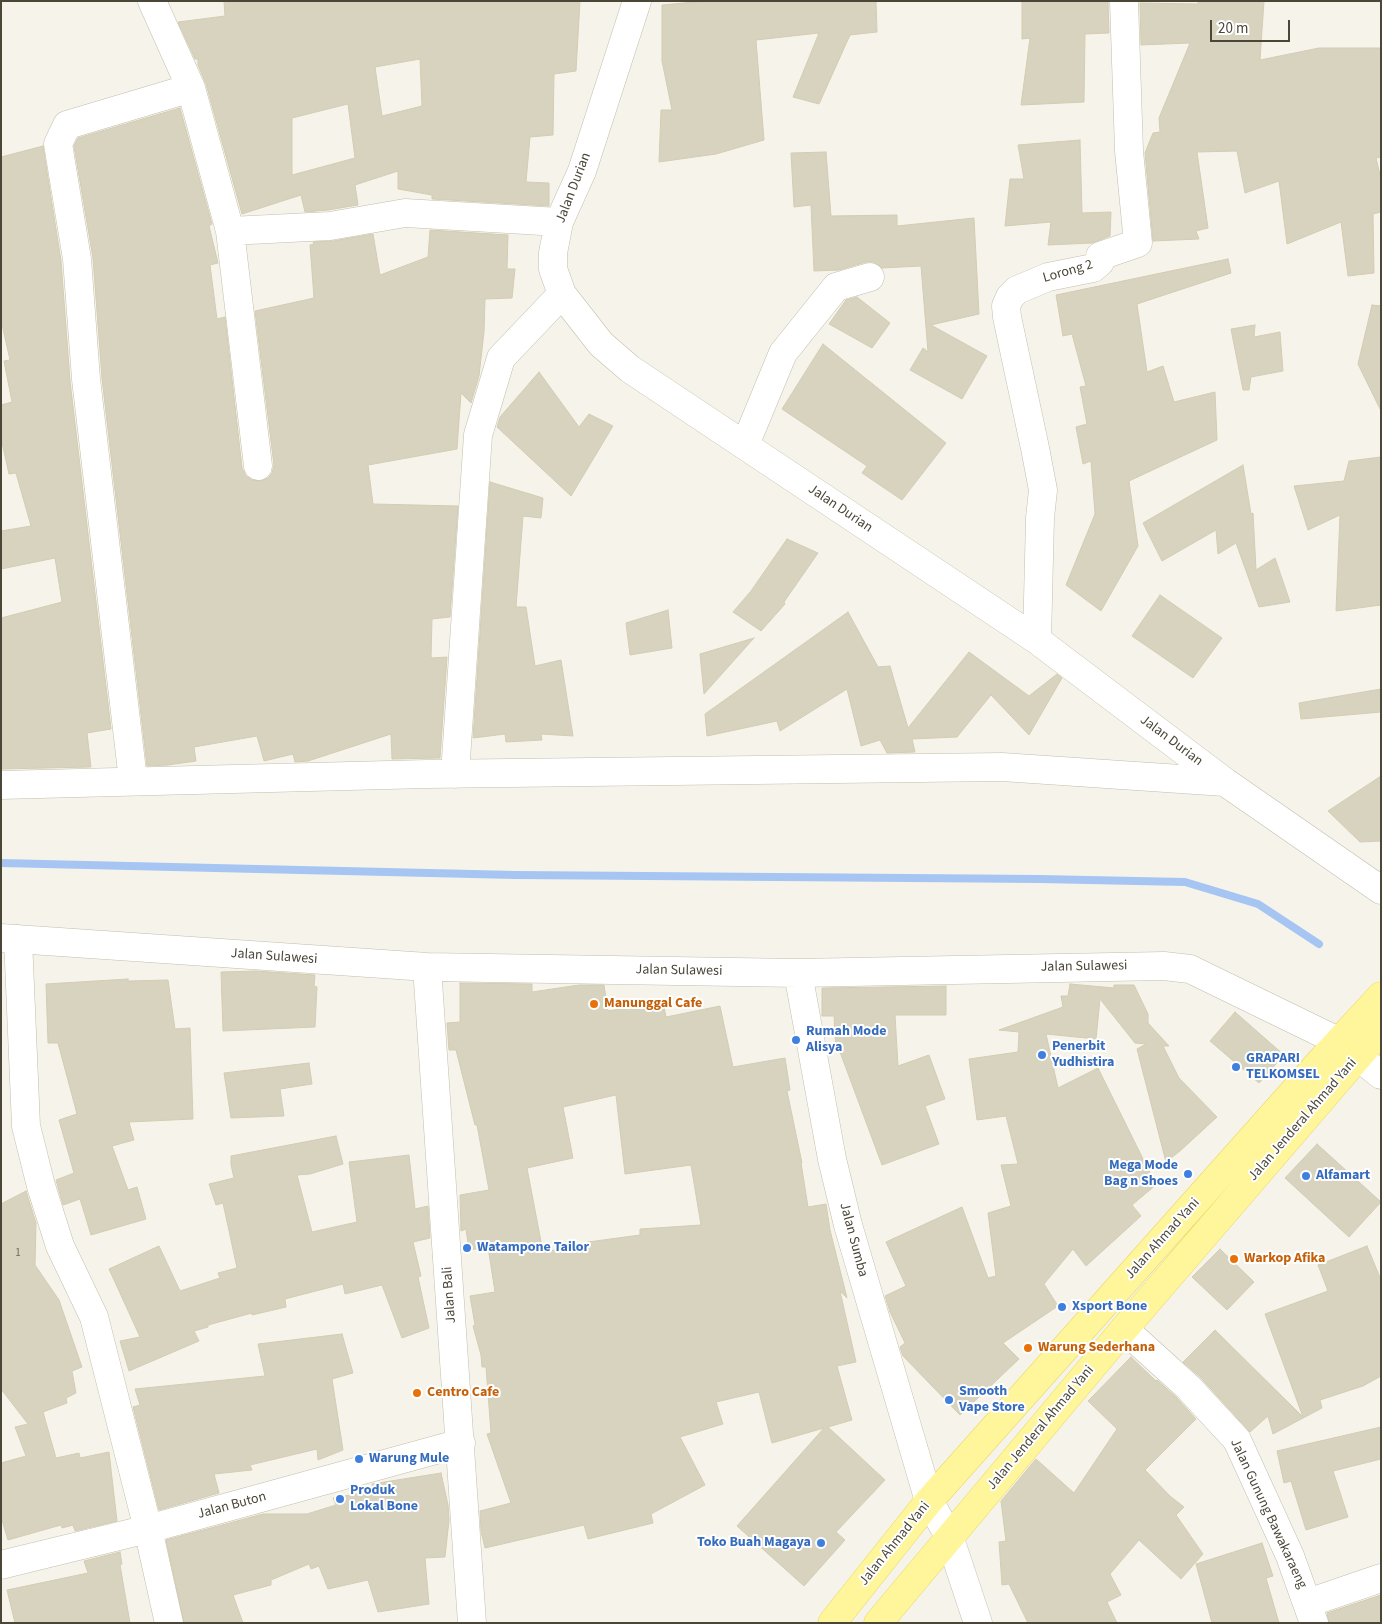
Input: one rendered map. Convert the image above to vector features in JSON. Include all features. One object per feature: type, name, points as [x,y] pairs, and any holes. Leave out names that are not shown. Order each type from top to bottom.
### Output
[{"type":"main road","name":"Jalan Ahmad Yani","points":[[832,1623],[930,1501],[1314,1070],[1362,1037],[1381,996]]},
{"type":"main road","name":"Jalan Jenderal Ahmad Yani","points":[[878,1623],[1124,1329],[1362,1037]]},
{"type":"street","points":[[152,1],[191,88],[230,231],[258,466]]},
{"type":"street","name":"Jalan Durian","points":[[637,1],[582,171],[560,222],[553,253],[553,269],[562,294],[601,344],[630,369],[1037,640],[1225,782],[1381,890]]},
{"type":"street","name":"Lorong 2","points":[[1037,640],[1040,518],[1043,490],[1006,306],[1010,297],[1017,290],[1048,277],[1093,268],[1100,262],[1100,256],[1138,243],[1129,150],[1124,1]]},
{"type":"street","points":[[133,780],[86,379],[77,259],[58,144],[67,125],[191,88]]},
{"type":"street","points":[[230,231],[330,226],[405,213],[560,222]]},
{"type":"street","points":[[744,445],[783,353],[836,287],[870,277]]},
{"type":"street","points":[[455,774],[478,435],[501,358],[562,294]]},
{"type":"street","points":[[1,785],[133,780],[455,774],[1002,767],[1225,782]]},
{"type":"street","points":[[10,938],[26,1126],[41,1186],[60,1246],[94,1317],[148,1529],[169,1623]]},
{"type":"street","name":"Jalan Sulawesi","points":[[10,938],[427,967],[798,973],[1164,966],[1190,969],[1362,1037],[1381,1075]]},
{"type":"street","name":"Jalan Bali","points":[[427,967],[472,1623]]},
{"type":"street","name":"Jalan Sumba","points":[[798,973],[832,1159],[848,1225],[930,1501],[949,1536],[978,1623]]},
{"type":"street","name":"Jalan Gunung Bawakaraeng","points":[[1124,1329],[1188,1387],[1237,1440],[1290,1556],[1311,1613]]},
{"type":"street","name":"Jalan Buton","points":[[1,1564],[148,1529],[461,1444]]},
{"type":"street","points":[[1311,1613],[1381,1578]]},
{"type":"building","points":[[224,1],[580,1],[576,71],[554,74],[553,135],[530,137],[526,182],[549,183],[549,206],[432,199],[432,195],[398,189],[398,171],[355,185],[358,205],[305,212],[301,195],[242,214],[206,84],[198,65],[198,59],[195,59],[178,22],[225,16]],"holes":[[[420,59],[422,106],[382,116],[375,67]],[[348,104],[355,158],[292,175],[292,118]]]},
{"type":"building","points":[[706,1],[876,1],[877,32],[850,35],[819,104],[793,97],[819,33],[756,40],[764,140],[716,154],[659,162],[661,110],[672,110],[662,61],[662,5]]},
{"type":"building","points":[[1022,1],[1108,1],[1109,33],[1085,34],[1084,102],[1021,105],[1030,38],[1022,39]]},
{"type":"building","points":[[1198,1],[1264,1],[1260,60],[1319,48],[1381,48],[1381,157],[1376,158],[1381,179],[1381,212],[1373,214],[1374,273],[1348,276],[1341,222],[1287,244],[1279,181],[1245,193],[1237,151],[1197,152],[1208,228],[1196,231],[1199,239],[1153,241],[1145,153],[1153,133],[1160,132],[1159,118],[1190,43],[1141,45],[1140,3],[1198,4]]},
{"type":"building","points":[[180,108],[212,224],[209,226],[218,263],[210,265],[217,319],[225,317],[242,468],[246,476],[252,480],[260,481],[268,478],[272,473],[274,465],[255,311],[314,298],[310,245],[314,244],[313,242],[333,241],[373,234],[380,275],[428,257],[430,230],[508,235],[507,269],[515,269],[512,298],[485,299],[484,332],[479,376],[471,403],[461,393],[457,449],[368,465],[373,504],[458,506],[450,617],[432,619],[431,658],[447,657],[440,758],[392,759],[391,734],[308,761],[295,762],[293,754],[264,761],[257,736],[194,747],[196,761],[147,766],[102,378],[93,258],[74,146],[78,138]]},
{"type":"building","points":[[1080,140],[1082,213],[1111,212],[1110,236],[1092,243],[1048,245],[1051,222],[1005,226],[1010,179],[1024,179],[1018,145]]},
{"type":"building","points":[[43,146],[61,261],[70,381],[111,729],[87,733],[91,767],[1,769],[1,618],[62,602],[55,558],[1,569],[1,531],[31,526],[16,473],[9,474],[1,438],[1,405],[12,402],[4,361],[10,360],[1,320],[1,157]]},
{"type":"building","points":[[826,152],[831,216],[897,215],[897,226],[974,218],[979,314],[931,325],[987,356],[962,399],[910,370],[923,348],[928,352],[921,266],[882,268],[874,262],[866,262],[839,270],[814,271],[811,205],[794,207],[791,153]]},
{"type":"building","points":[[1228,259],[1231,273],[1137,304],[1147,372],[1163,366],[1174,402],[1215,392],[1217,440],[1129,481],[1138,546],[1101,611],[1066,585],[1095,514],[1091,461],[1083,464],[1076,427],[1087,424],[1080,387],[1086,386],[1072,334],[1063,336],[1056,295]]},
{"type":"building","points":[[857,297],[890,323],[872,348],[829,324],[846,300]]},
{"type":"building","points":[[1372,305],[1381,306],[1381,411],[1358,364]]},
{"type":"building","points":[[1255,325],[1254,337],[1280,332],[1283,371],[1251,377],[1249,390],[1243,390],[1231,329]]},
{"type":"building","points":[[823,344],[946,443],[902,500],[862,473],[867,466],[782,409]]},
{"type":"building","points":[[539,372],[579,427],[589,414],[613,426],[571,496],[497,427],[500,417]]},
{"type":"building","points":[[1381,457],[1381,605],[1336,611],[1340,515],[1308,530],[1294,486],[1344,481],[1349,461]]},
{"type":"building","points":[[1243,465],[1251,514],[1253,513],[1256,570],[1275,558],[1290,602],[1259,607],[1236,543],[1218,554],[1216,530],[1162,561],[1143,523]]},
{"type":"building","points":[[490,482],[543,498],[541,518],[523,516],[516,607],[526,607],[535,666],[561,660],[573,736],[541,734],[542,740],[506,742],[505,734],[473,738]]},
{"type":"building","points":[[787,539],[818,553],[784,602],[785,604],[761,631],[733,612],[751,591]]},
{"type":"building","points":[[1160,595],[1222,638],[1193,678],[1132,636]]},
{"type":"building","points":[[668,610],[672,648],[630,655],[626,623]]},
{"type":"building","points":[[848,612],[878,667],[890,666],[908,728],[969,652],[1029,696],[1057,674],[1062,678],[1029,735],[991,695],[957,737],[912,739],[915,752],[887,753],[880,740],[861,746],[847,689],[780,731],[777,721],[707,736],[705,714]]},
{"type":"building","points":[[754,638],[704,694],[700,654]]},
{"type":"building","points":[[1381,689],[1381,712],[1301,719],[1299,703]]},
{"type":"building","points":[[1381,776],[1381,841],[1360,842],[1328,811]]},
{"type":"building","points":[[256,971],[315,975],[314,986],[317,987],[315,1027],[223,1031],[221,972]]},
{"type":"building","points":[[128,979],[128,981],[168,980],[175,1029],[190,1028],[193,1119],[129,1122],[134,1140],[112,1146],[128,1190],[137,1187],[146,1219],[91,1235],[80,1199],[63,1205],[56,1180],[74,1173],[59,1120],[77,1114],[58,1043],[48,1043],[46,984]]},
{"type":"building","points":[[460,983],[532,984],[532,992],[579,985],[604,985],[608,1011],[663,1002],[666,1017],[720,1006],[733,1067],[785,1058],[790,1090],[787,1091],[802,1163],[808,1207],[826,1204],[830,1230],[847,1298],[840,1291],[856,1362],[837,1366],[852,1420],[828,1427],[885,1480],[836,1532],[845,1540],[804,1586],[737,1526],[824,1428],[772,1443],[759,1392],[716,1402],[723,1424],[680,1437],[705,1485],[651,1514],[653,1523],[588,1539],[584,1525],[485,1548],[481,1531],[480,1511],[511,1503],[487,1434],[491,1433],[486,1367],[482,1367],[481,1355],[473,1326],[475,1325],[470,1296],[495,1292],[488,1247],[469,1250],[466,1229],[461,1231],[460,1195],[489,1190],[477,1125],[475,1125],[456,1050],[449,1050],[447,1023],[460,1022]],"holes":[[[616,1095],[625,1174],[691,1165],[701,1225],[640,1229],[640,1235],[588,1242],[588,1244],[543,1252],[527,1168],[573,1158],[563,1107]]]},
{"type":"building","points":[[1070,984],[1114,988],[1114,985],[1134,985],[1148,1014],[1148,1023],[1169,1046],[1163,1046],[1179,1078],[1217,1117],[1166,1162],[1137,1049],[1146,1044],[1135,1043],[1100,999],[1096,1039],[1046,1034],[1058,1088],[1098,1068],[1149,1174],[1157,1184],[1132,1205],[1141,1216],[1086,1266],[1073,1249],[1044,1284],[1058,1306],[1003,1343],[1019,1359],[960,1415],[903,1356],[900,1347],[905,1343],[890,1312],[885,1296],[906,1286],[886,1242],[962,1207],[988,1278],[996,1276],[988,1213],[1011,1206],[1001,1165],[1018,1164],[1006,1116],[977,1120],[969,1059],[1018,1052],[1019,1032],[999,1030],[1063,1007],[1061,996],[1068,996]]},
{"type":"building","points":[[946,986],[946,1015],[895,1015],[898,1066],[929,1055],[945,1099],[925,1106],[939,1144],[882,1165],[840,1052],[836,1052],[834,1016],[822,1016],[822,988]]},
{"type":"building","points":[[1235,1012],[1284,1055],[1259,1083],[1210,1041]]},
{"type":"building","points":[[309,1063],[312,1084],[280,1089],[284,1116],[231,1118],[224,1073]]},
{"type":"building","points":[[336,1136],[343,1164],[310,1174],[297,1175],[312,1232],[357,1222],[349,1162],[409,1155],[415,1209],[428,1206],[430,1238],[413,1242],[421,1276],[418,1277],[429,1328],[402,1338],[382,1285],[345,1294],[343,1284],[285,1299],[286,1307],[252,1315],[252,1313],[208,1325],[208,1327],[194,1331],[199,1341],[129,1371],[120,1341],[140,1337],[109,1269],[159,1246],[180,1291],[220,1278],[218,1273],[237,1268],[223,1203],[216,1205],[209,1184],[234,1178],[231,1156]]},
{"type":"building","points":[[1317,1144],[1381,1202],[1349,1237],[1285,1178]]},
{"type":"building","points":[[26,1191],[36,1223],[35,1265],[59,1300],[82,1367],[72,1371],[76,1393],[66,1398],[67,1403],[43,1412],[56,1458],[79,1453],[80,1458],[109,1452],[117,1521],[75,1531],[73,1525],[62,1528],[61,1525],[8,1540],[1,1517],[1,1463],[26,1456],[15,1427],[28,1424],[1,1389],[1,1204]]},
{"type":"building","points":[[1367,1246],[1381,1280],[1381,1376],[1363,1386],[1320,1400],[1322,1408],[1273,1434],[1268,1416],[1250,1432],[1199,1376],[1183,1362],[1215,1330],[1303,1417],[1265,1314],[1328,1291],[1318,1265]]},
{"type":"building","points":[[1220,1249],[1254,1282],[1227,1310],[1192,1277]]},
{"type":"building","points":[[342,1334],[353,1373],[332,1379],[343,1450],[318,1460],[317,1449],[250,1465],[252,1470],[214,1474],[219,1493],[159,1510],[133,1407],[140,1405],[135,1389],[265,1376],[258,1344]]},
{"type":"building","points":[[1131,1357],[1177,1398],[1196,1419],[1145,1470],[1170,1496],[1184,1507],[1176,1515],[1203,1554],[1181,1579],[1139,1540],[1110,1574],[1121,1595],[1107,1602],[1117,1623],[1028,1623],[1009,1584],[1002,1585],[999,1542],[1006,1541],[1001,1501],[1036,1459],[1074,1493],[1117,1429],[1088,1401]]},
{"type":"building","points":[[1381,1427],[1381,1459],[1333,1471],[1348,1517],[1306,1530],[1291,1481],[1284,1483],[1277,1451]]},
{"type":"building","points":[[441,1473],[448,1505],[449,1520],[445,1557],[425,1558],[429,1604],[378,1612],[368,1580],[328,1589],[319,1566],[311,1569],[309,1564],[271,1580],[271,1585],[233,1595],[243,1623],[184,1623],[166,1540],[263,1514],[307,1514],[336,1505],[333,1498],[373,1491],[372,1484]]},
{"type":"building","points":[[1262,1543],[1273,1576],[1266,1578],[1279,1623],[1212,1623],[1196,1564]]},
{"type":"building","points":[[120,1552],[122,1564],[120,1565],[130,1623],[15,1623],[7,1590],[88,1573],[84,1561]]},
{"type":"building","points":[[1381,1595],[1381,1623],[1329,1623],[1327,1613]]},
{"type":"waterway","points":[[1,863],[515,875],[1185,882],[1258,904],[1319,944]]},
{"type":"place","name":"Manunggal Cafe","points":[[594,1004]]},
{"type":"place","name":"Rumah Mode Alisya","points":[[796,1040]]},
{"type":"place","name":"Penerbit Yudhistira","points":[[1042,1055]]},
{"type":"place","name":"GRAPARI TELKOMSEL","points":[[1236,1067]]},
{"type":"place","name":"Mega Mode Bag n Shoes","points":[[1188,1174]]},
{"type":"place","name":"Alfamart","points":[[1306,1176]]},
{"type":"place","name":"Watampone Tailor","points":[[467,1248]]},
{"type":"place","name":"Warkop Afika","points":[[1234,1259]]},
{"type":"place","name":"Xsport Bone","points":[[1062,1307]]},
{"type":"place","name":"Warung Sederhana","points":[[1028,1348]]},
{"type":"place","name":"Centro Cafe","points":[[417,1393]]},
{"type":"place","name":"Smooth Vape Store","points":[[949,1400]]},
{"type":"place","name":"Warung Mule","points":[[359,1459]]},
{"type":"place","name":"Produk Lokal Bone","points":[[340,1499]]},
{"type":"place","name":"Toko Buah Magaya","points":[[821,1543]]}]
